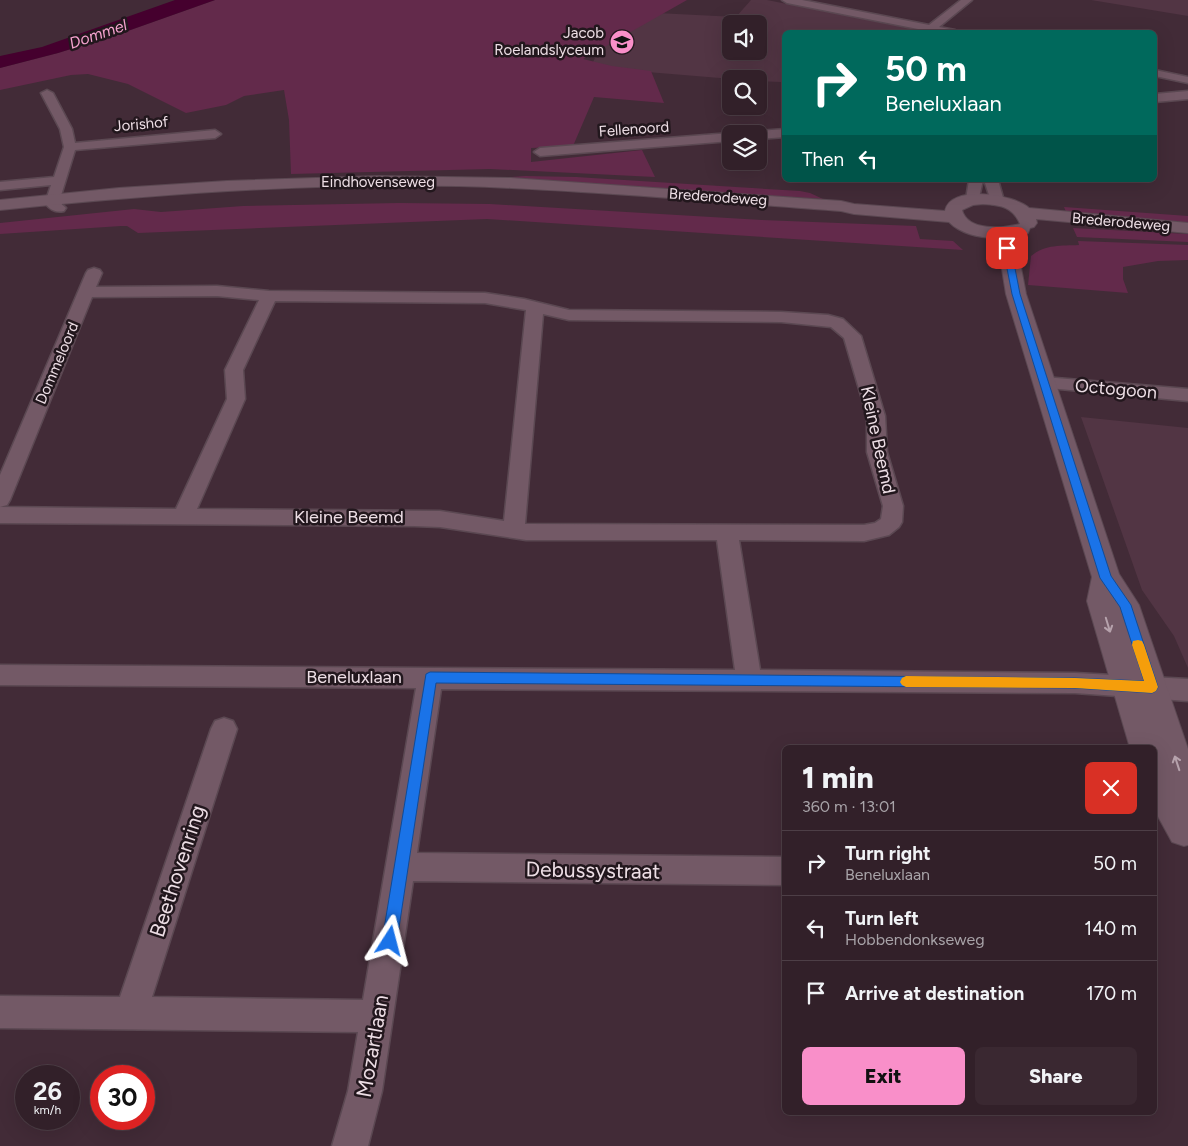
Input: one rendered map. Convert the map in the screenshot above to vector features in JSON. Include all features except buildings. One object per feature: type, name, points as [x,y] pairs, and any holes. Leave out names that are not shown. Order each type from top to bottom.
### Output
[{"type":"main road","name":"Eindhovenseweg","points":[[0,214],[56,204],[161,192],[237,186],[378,181],[511,183],[594,188]]},
{"type":"main road","name":"Brederodeweg","points":[[594,188],[841,206],[854,210],[954,213]]},
{"type":"main road","points":[[973,199],[997,201],[1012,205],[1026,218],[1020,230],[1005,234],[979,231],[961,222],[954,213],[963,201],[973,199]]},
{"type":"main road","name":"Eindhovenseweg","points":[[0,204],[56,204]]},
{"type":"main road","name":"Brederodeweg","points":[[1026,218],[1188,229]]},
{"type":"main road","points":[[979,231],[1016,294]]},
{"type":"main road","points":[[1005,234],[1016,294],[1106,578],[1125,605],[1140,687],[1146,745]]},
{"type":"main road","points":[[1140,687],[1185,789],[1186,835]]},
{"type":"main road","points":[[1157,781],[1186,835]]},
{"type":"street","points":[[787,0],[802,1],[928,30],[967,0]]},
{"type":"street","points":[[1157,73],[1188,80]]},
{"type":"street","points":[[48,94],[66,129],[70,147],[60,180],[56,204]]},
{"type":"street","points":[[1157,98],[1188,94]]},
{"type":"street","points":[[767,134],[782,133]]},
{"type":"street","name":"Jorishof","points":[[70,147],[214,134]]},
{"type":"street","name":"Fellenoord","points":[[540,152],[722,138]]},
{"type":"street","points":[[0,186],[60,180]]},
{"type":"street","points":[[973,199],[976,182]]},
{"type":"street","points":[[992,182],[997,201]]},
{"type":"street","name":"Dommeloord","points":[[0,500],[10,452],[94,273]]},
{"type":"street","name":"Kleine Beemd","points":[[0,516],[414,518],[440,519],[514,531],[727,533],[864,533],[881,530],[892,522],[893,506],[877,452],[876,416],[852,336],[837,323],[814,318],[569,315],[504,300],[485,298],[269,296],[217,291],[86,292]]},
{"type":"street","points":[[183,516],[236,399],[234,370],[269,296]]},
{"type":"street","points":[[514,531],[535,307]]},
{"type":"street","name":"Octogoon","points":[[1044,382],[1188,395]]},
{"type":"street","points":[[727,533],[749,680]]},
{"type":"street","name":"Beneluxlaan","points":[[0,675],[1075,683],[1188,690]]},
{"type":"street","name":"Mozartlaan","points":[[350,1146],[365,1091],[378,1016],[430,678]]},
{"type":"street","name":"Beethovenring","points":[[130,1014],[224,729]]},
{"type":"street","name":"Debussystraat","points":[[401,867],[782,871]]},
{"type":"street","points":[[0,1012],[378,1016]]},
{"type":"shaded area","points":[[215,0],[687,0],[583,59],[612,66],[651,71],[664,103],[594,97],[573,146],[531,148],[531,162],[642,150],[655,177],[490,169],[291,174],[289,120],[284,90],[244,96],[226,105],[186,113],[128,84],[88,74],[71,75],[0,90],[0,68],[58,53],[122,33]]},
{"type":"shaded area","name":"Jacob Roelandslyceum","points":[[751,0],[767,0],[918,30],[782,30],[782,83],[767,81],[767,70],[722,70],[722,78],[599,68],[592,64],[595,58],[507,51],[657,13],[722,16],[722,60],[767,60],[767,15],[738,15]]},
{"type":"shaded area","points":[[1091,0],[1188,0],[1188,16]]},
{"type":"shaded area","points":[[525,176],[576,177],[800,191],[823,199],[485,179]]},
{"type":"shaded area","points":[[399,203],[490,204],[762,220],[916,226],[920,239],[953,241],[963,250],[487,219],[138,233],[127,226],[121,226],[0,234],[0,223],[134,209],[161,212],[243,206]]},
{"type":"shaded area","points":[[1064,207],[1188,216],[1188,224],[1067,214]]},
{"type":"shaded area","points":[[1073,228],[1188,234],[1188,242],[1077,237]]},
{"type":"shaded area","points":[[1078,241],[1188,245],[1188,260],[1158,261],[1123,267],[1123,279],[1128,293],[1028,285],[1031,256],[1042,249],[1079,245]]},
{"type":"shaded area","points":[[1081,417],[1188,428],[1188,668],[1174,636],[1142,590]]},
{"type":"water","name":"Dommel","points":[[175,0],[215,0],[122,33],[58,53],[0,68],[0,56],[42,47]]},
{"type":"slow traffic","points":[[906,682],[1075,683],[1152,687],[1138,645]]},
{"type":"place","name":"Jacob Roelandslyceum","points":[[622,42]]},
{"type":"route","points":[[390,941],[430,678],[1075,683],[1152,687],[1125,605],[1106,578],[1016,294],[1007,248]]}]
